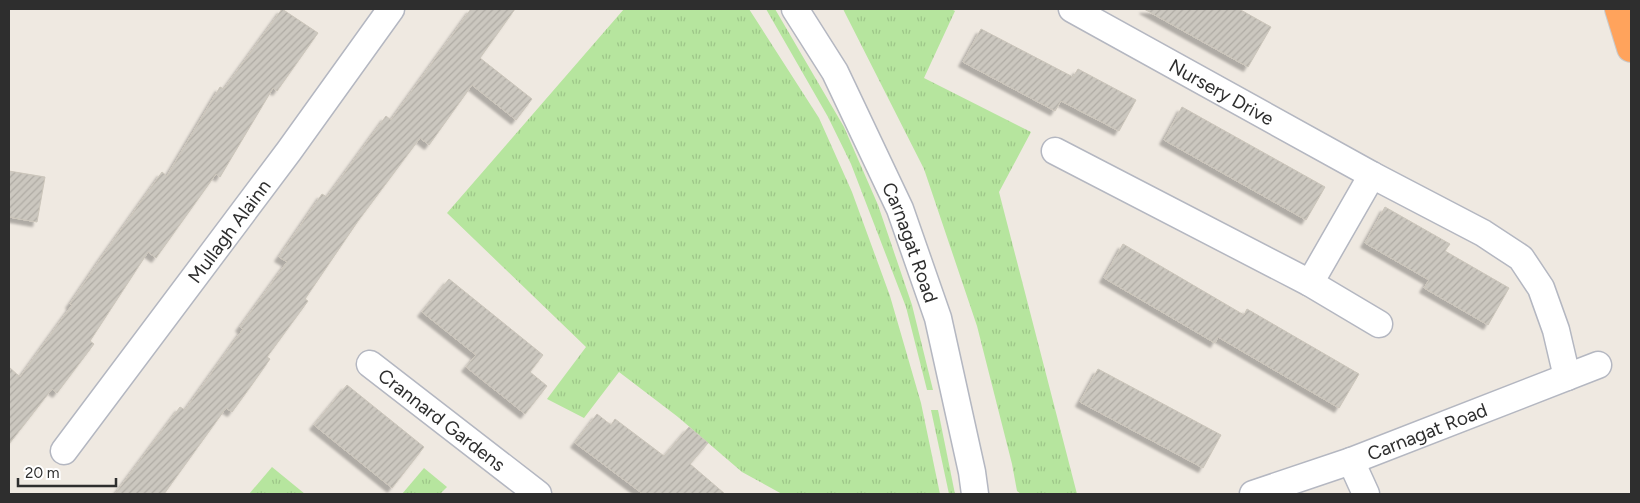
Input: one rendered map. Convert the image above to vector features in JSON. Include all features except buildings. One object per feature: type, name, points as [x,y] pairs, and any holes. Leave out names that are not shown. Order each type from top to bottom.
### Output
[{"type":"highway","points":[[1619,9],[1631,48]]},
{"type":"street","name":"Mullagh Alainn","points":[[64,451],[289,151],[391,9]]},
{"type":"street","name":"Carnagat Road","points":[[794,9],[835,72],[900,209],[938,318],[972,472],[975,494]]},
{"type":"street","name":"Nursery Drive","points":[[1072,9],[1372,175],[1484,233],[1521,258],[1541,288],[1556,330],[1567,377]]},
{"type":"street","points":[[1055,151],[1310,282],[1379,324]]},
{"type":"street","points":[[1310,282],[1372,175]]},
{"type":"street","name":"Crannard Gardens","points":[[370,364],[538,494]]},
{"type":"street","name":"Carnagat Road","points":[[1253,494],[1351,461],[1598,365]]},
{"type":"street","points":[[1351,461],[1366,494]]},
{"type":"green space","points":[[624,9],[749,9],[819,118],[852,192],[890,296],[921,403],[940,494],[782,494],[742,472],[678,417],[619,372],[584,418],[547,399],[586,347],[447,213]]},
{"type":"green space","points":[[766,9],[775,9],[844,127],[878,205],[912,305],[933,390],[927,390],[906,307],[851,164],[828,117]]},
{"type":"green space","points":[[843,9],[951,9],[955,11],[924,78],[1031,132],[999,192],[1077,494],[1021,494],[1017,491],[1012,464],[977,326],[924,169]]},
{"type":"green space","points":[[931,410],[938,410],[955,494],[949,494]]},
{"type":"green space","points":[[272,467],[305,494],[249,494]]},
{"type":"green space","points":[[424,468],[447,487],[440,494],[402,494]]}]
